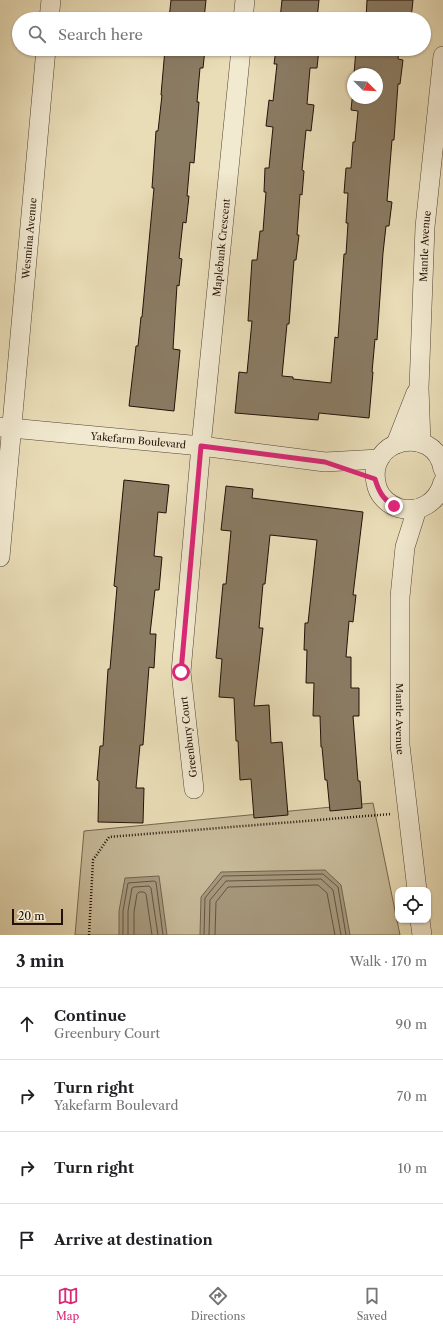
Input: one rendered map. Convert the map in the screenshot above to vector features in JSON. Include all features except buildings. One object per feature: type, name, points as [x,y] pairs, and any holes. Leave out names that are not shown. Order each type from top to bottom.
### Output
[{"type":"street","points":[[49,12],[50,0]]},
{"type":"street","points":[[244,12],[245,0]]},
{"type":"street","name":"Wesmina Avenue","points":[[0,557],[6,428],[45,56]]},
{"type":"street","name":"Maplebank Crescent","points":[[201,446],[240,56]]},
{"type":"street","name":"Mantle Avenue","points":[[421,443],[418,388],[425,227],[443,56]]},
{"type":"street","name":"Mantle Avenue","points":[[396,444],[418,388]]},
{"type":"street","name":"Yakefarm Boulevard","points":[[6,428],[201,446],[325,462],[379,459]]},
{"type":"street","points":[[443,467],[438,456],[431,448],[421,443],[408,441],[396,444],[386,450],[376,466],[375,479],[378,490],[385,500],[394,506],[405,510],[426,506],[439,492],[443,483]]},
{"type":"street","name":"Greenbury Court","points":[[194,789],[181,672],[201,446]]},
{"type":"street","name":"Yakefarm Boulevard","points":[[325,462],[375,479]]},
{"type":"street","name":"Mantle Avenue","points":[[394,506],[405,547]]},
{"type":"street","name":"Mantle Avenue","points":[[416,509],[405,547],[400,597],[400,745],[417,887]]},
{"type":"street","points":[[420,923],[422,935]]},
{"type":"path","points":[[89,935],[93,860],[109,838],[408,813]]},
{"type":"shaded area","points":[[373,803],[395,911],[395,923],[398,923],[400,935],[75,935],[84,831]]},
{"type":"water","points":[[325,870],[341,885],[350,935],[200,935],[201,897],[221,872]]},
{"type":"water","points":[[159,876],[167,935],[119,935],[119,911],[125,878]]},
{"type":"route","points":[[181,672],[201,446],[325,462],[375,479],[378,490],[385,500],[394,506]]}]
